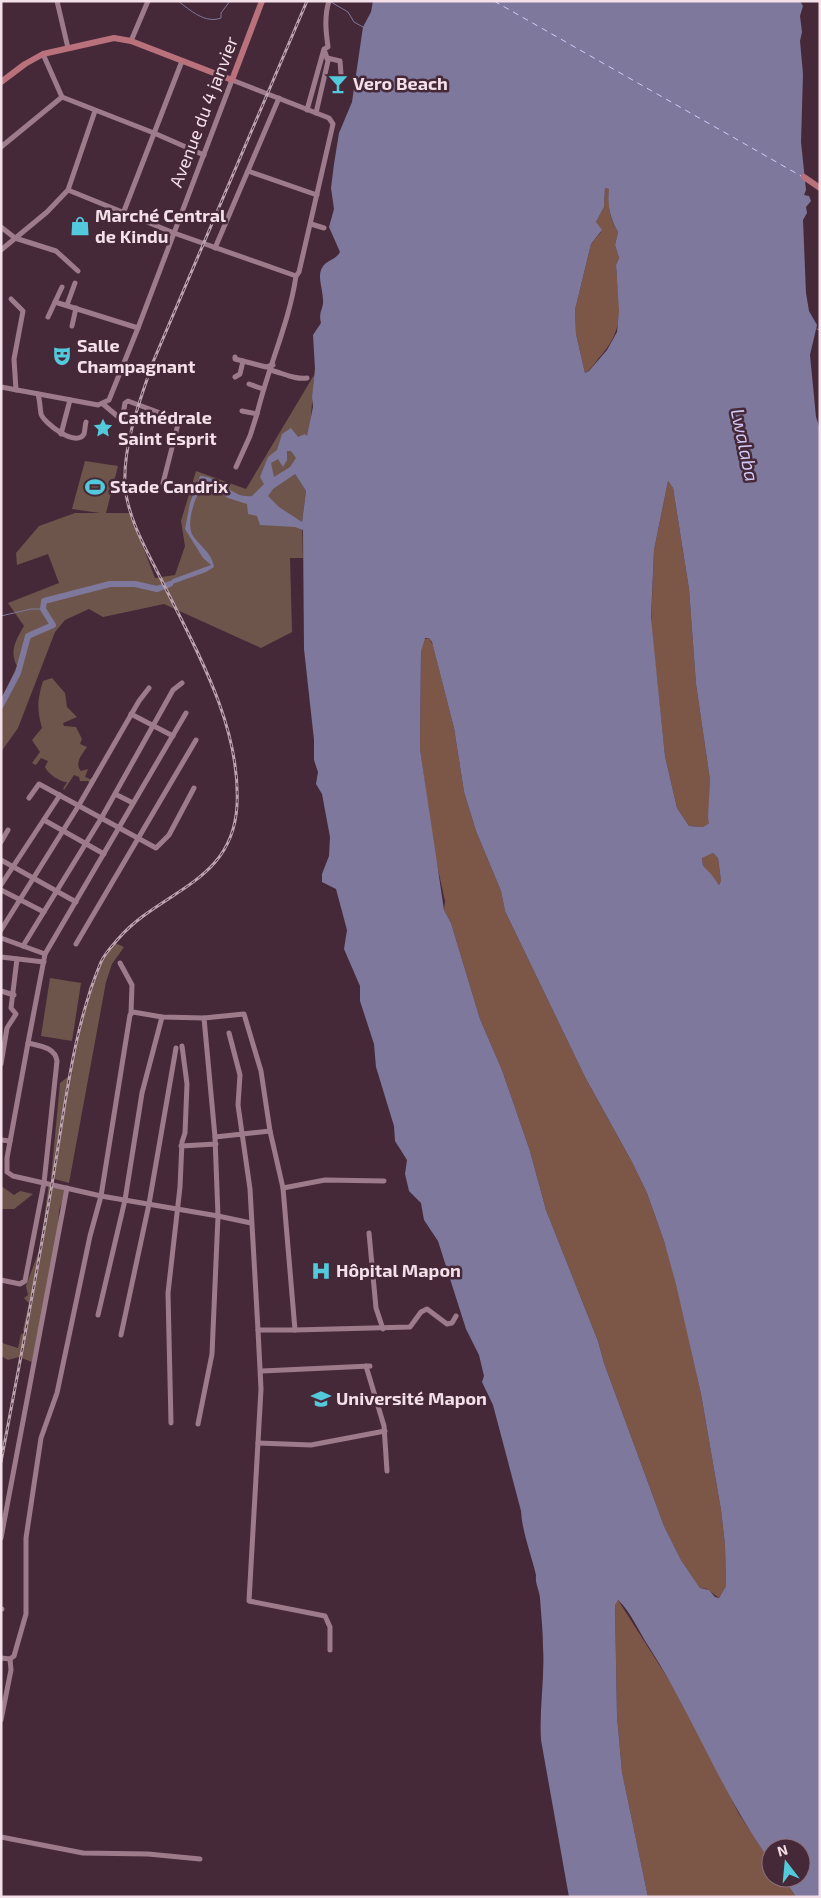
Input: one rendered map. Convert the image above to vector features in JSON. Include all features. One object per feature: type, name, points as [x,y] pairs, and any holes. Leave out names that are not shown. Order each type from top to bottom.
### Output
[{"type":"main road","name":"Avenue du 4 janvier","points":[[232,80],[262,1]]},
{"type":"main road","points":[[1,82],[24,64],[43,54],[112,38],[131,41],[232,80]]},
{"type":"main road","points":[[804,177],[820,188]]},
{"type":"street","points":[[56,1],[68,48]]},
{"type":"street","points":[[131,41],[148,1]]},
{"type":"street","points":[[308,110],[324,49],[328,47],[326,10],[329,1]]},
{"type":"street","points":[[316,113],[327,58],[324,49]]},
{"type":"street","points":[[43,54],[62,97],[154,132],[204,154]]},
{"type":"street","points":[[327,58],[340,61],[341,74]]},
{"type":"street","points":[[124,211],[182,61]]},
{"type":"street","points":[[232,80],[332,120],[333,128],[300,272],[296,276],[272,368],[263,389],[250,436],[236,468]]},
{"type":"street","name":"Avenue du 4 janvier","points":[[103,404],[110,398],[138,328],[232,80]]},
{"type":"street","points":[[1,147],[62,97]]},
{"type":"street","points":[[215,248],[279,98]]},
{"type":"street","points":[[1,250],[47,212],[68,190],[95,111]]},
{"type":"street","points":[[248,171],[317,195]]},
{"type":"street","points":[[68,190],[124,211],[174,233],[296,276]]},
{"type":"street","points":[[311,224],[324,228]]},
{"type":"street","points":[[1,227],[15,238],[56,251],[78,271]]},
{"type":"street","points":[[67,305],[75,283]]},
{"type":"street","points":[[48,317],[62,287]]},
{"type":"street","points":[[11,299],[23,311],[14,359],[16,390]]},
{"type":"street","points":[[55,302],[138,328]]},
{"type":"street","points":[[72,326],[76,308]]},
{"type":"street","points":[[235,357],[235,359],[272,368],[296,379],[307,378]]},
{"type":"street","points":[[235,376],[240,374],[244,361]]},
{"type":"street","points":[[249,384],[263,389]]},
{"type":"street","points":[[1,387],[103,404],[122,420],[125,403],[128,401],[179,420],[208,418]]},
{"type":"street","points":[[38,394],[42,415],[62,434],[80,438],[84,434],[86,422]]},
{"type":"street","points":[[62,434],[70,400]]},
{"type":"street","points":[[242,411],[257,414]]},
{"type":"street","points":[[164,483],[179,420]]},
{"type":"street","points":[[23,946],[102,817],[173,690],[182,683]]},
{"type":"street","points":[[1,930],[79,806],[131,714],[149,688]]},
{"type":"street","points":[[186,713],[45,954],[10,1141],[7,1172],[13,1176],[101,1196],[177,1208],[251,1223]]},
{"type":"street","points":[[131,714],[172,736]]},
{"type":"street","points":[[76,944],[196,740]]},
{"type":"street","points":[[29,798],[38,784],[102,817],[137,839],[158,847],[168,835],[194,788]]},
{"type":"street","points":[[115,794],[134,803]]},
{"type":"street","points":[[1,885],[60,795]]},
{"type":"street","points":[[44,820],[104,854]]},
{"type":"street","points":[[1,842],[8,830]]},
{"type":"street","points":[[1,860],[76,902]]},
{"type":"street","points":[[1,890],[44,912]]},
{"type":"street","points":[[1,938],[45,954]]},
{"type":"street","points":[[1,957],[44,962]]},
{"type":"street","points":[[2,1060],[8,1028],[16,1014],[11,1008],[17,958]]},
{"type":"street","points":[[1,1720],[11,1670],[10,1659],[17,1648],[26,1614],[26,1538],[40,1438],[57,1393],[90,1236],[101,1196],[131,1013],[132,985],[120,963]]},
{"type":"street","points":[[1,991],[14,995]]},
{"type":"street","points":[[131,1013],[162,1017],[204,1018],[244,1014],[261,1071],[270,1131],[283,1188],[295,1330]]},
{"type":"street","points":[[98,1316],[125,1200],[142,1093],[162,1017]]},
{"type":"street","points":[[198,1424],[212,1354],[218,1216],[216,1144],[204,1018]]},
{"type":"street","points":[[229,1033],[240,1075],[238,1105],[250,1189],[262,1371],[249,1601],[325,1616],[330,1627],[330,1650]]},
{"type":"street","points":[[1,1280],[20,1284],[25,1281],[44,1183],[57,1061],[54,1052],[47,1047],[28,1043]]},
{"type":"street","points":[[171,1423],[168,1302],[181,1146],[185,1133],[187,1084],[182,1046]]},
{"type":"street","points":[[121,1335],[149,1204],[176,1048]]},
{"type":"street","points":[[215,1137],[270,1131]]},
{"type":"street","points":[[1,1140],[10,1141]]},
{"type":"street","points":[[181,1146],[216,1144]]},
{"type":"street","points":[[283,1188],[325,1180],[384,1181]]},
{"type":"street","points":[[1,1538],[67,1188]]},
{"type":"street","points":[[369,1232],[376,1308],[383,1329]]},
{"type":"street","points":[[258,1330],[410,1327],[421,1312],[427,1309],[447,1324],[452,1323],[456,1316]]},
{"type":"street","points":[[262,1371],[368,1366],[385,1432],[384,1448],[387,1471]]},
{"type":"street","points":[[258,1443],[311,1445],[385,1432]]},
{"type":"street","points":[[1,1658],[10,1659]]},
{"type":"street","points":[[1,1837],[83,1853],[148,1854],[200,1859]]},
{"type":"shaded area","points":[[605,188],[609,189],[610,212],[618,232],[615,245],[619,258],[616,265],[619,315],[614,336],[591,369],[585,373],[576,334],[575,310],[591,244],[601,232],[596,222],[604,207]]},
{"type":"shaded area","points":[[315,365],[310,429],[295,474],[306,491],[302,522],[303,558],[290,558],[292,632],[261,648],[164,604],[103,617],[89,609],[65,620],[55,632],[18,728],[1,752],[1,700],[17,666],[14,650],[16,641],[24,626],[8,603],[59,583],[48,554],[17,565],[16,553],[39,526],[75,513],[100,513],[72,509],[85,461],[118,466],[106,513],[130,513],[155,578],[175,575],[185,546],[181,521],[196,471],[246,489],[314,375]]},
{"type":"shaded area","points":[[668,481],[673,488],[689,589],[696,684],[710,780],[709,823],[703,827],[689,826],[677,808],[665,756],[651,624],[654,550]]},
{"type":"shaded area","points":[[429,638],[433,645],[454,728],[464,792],[476,831],[501,891],[505,911],[585,1077],[647,1193],[677,1284],[701,1394],[721,1510],[725,1545],[726,1586],[719,1598],[707,1589],[700,1588],[681,1560],[664,1526],[604,1363],[598,1341],[546,1210],[530,1151],[502,1070],[480,1019],[451,923],[444,910],[445,901],[435,856],[420,749],[421,652],[424,639]]},
{"type":"shaded area","points":[[52,678],[65,693],[67,707],[77,717],[63,723],[64,726],[76,727],[82,739],[80,744],[87,747],[80,759],[79,768],[81,771],[88,769],[85,777],[90,779],[94,777],[90,784],[88,781],[80,781],[79,777],[74,775],[64,790],[67,782],[51,775],[45,767],[48,761],[41,758],[36,765],[32,763],[40,752],[32,740],[42,728],[38,705],[41,688],[43,681]]},
{"type":"shaded area","points":[[713,853],[718,858],[721,881],[719,885],[703,868],[702,857]]},
{"type":"shaded area","points":[[115,943],[124,947],[112,964],[106,982],[69,1183],[51,1178],[60,1083],[73,1073],[70,1071],[89,988],[98,968]]},
{"type":"shaded area","points":[[50,978],[81,983],[72,1041],[41,1036]]},
{"type":"shaded area","points":[[49,1183],[66,1188],[59,1211],[58,1227],[32,1362],[19,1357],[8,1360],[1,1356],[2,1343],[18,1348],[21,1334],[25,1333],[23,1330],[29,1303],[24,1298],[28,1295],[26,1286],[40,1248]]},
{"type":"shaded area","points":[[1,1186],[14,1195],[20,1191],[33,1194],[14,1209],[1,1209]]},
{"type":"shaded area","points":[[618,1600],[683,1702],[739,1814],[761,1847],[761,1888],[790,1888],[796,1897],[648,1897],[622,1772],[617,1716],[615,1603]]},
{"type":"water","name":"Lwalaba","points":[[373,1],[800,1],[803,6],[800,16],[803,74],[801,142],[806,190],[804,195],[809,196],[811,201],[806,207],[807,213],[803,220],[806,293],[809,311],[817,325],[810,355],[816,417],[820,429],[820,1897],[796,1897],[790,1888],[811,1888],[811,1838],[761,1838],[761,1847],[738,1810],[665,1674],[631,1616],[618,1600],[615,1605],[617,1716],[622,1772],[648,1897],[569,1897],[541,1740],[543,1635],[540,1598],[521,1511],[493,1405],[482,1382],[484,1376],[479,1355],[466,1329],[438,1241],[424,1220],[421,1203],[409,1191],[405,1174],[407,1160],[395,1141],[394,1126],[376,1067],[374,1044],[360,1001],[360,986],[344,949],[347,930],[336,889],[322,882],[322,874],[329,856],[330,837],[322,794],[316,784],[318,772],[314,760],[314,740],[304,649],[303,530],[295,527],[260,525],[257,516],[248,514],[247,504],[228,498],[208,484],[204,484],[193,508],[190,529],[211,557],[214,567],[206,572],[164,587],[173,579],[211,565],[203,558],[185,529],[190,503],[200,476],[207,477],[238,494],[252,496],[264,484],[260,477],[268,457],[277,450],[282,434],[291,428],[298,437],[305,434],[307,436],[313,407],[312,397],[315,369],[313,335],[321,323],[320,316],[323,303],[321,271],[324,265],[340,252],[329,227],[334,209],[331,188],[334,164],[339,133],[352,102],[363,27],[371,12]],"holes":[[[605,188],[609,189],[610,211],[618,232],[615,245],[619,258],[616,265],[619,311],[617,332],[607,350],[589,371],[585,373],[576,334],[575,310],[591,244],[602,230],[596,222],[604,207]],[[287,451],[291,451],[296,458],[290,467],[274,477],[271,463],[278,459],[283,467],[287,460]],[[295,474],[306,491],[302,522],[279,507],[268,496],[273,489]],[[668,481],[673,488],[689,589],[696,684],[710,780],[709,823],[703,827],[689,826],[677,808],[665,756],[651,618],[654,550]],[[425,638],[429,638],[432,642],[454,728],[464,792],[476,831],[501,891],[505,911],[585,1077],[647,1193],[664,1241],[676,1284],[701,1394],[721,1510],[725,1545],[726,1586],[719,1598],[715,1597],[709,1590],[700,1588],[681,1560],[664,1526],[604,1363],[598,1341],[546,1210],[530,1151],[502,1070],[480,1019],[451,923],[444,910],[420,749],[421,652]],[[713,853],[718,858],[721,881],[719,885],[703,866],[702,858]]]},
{"type":"waterway","points":[[178,1],[198,15],[209,19],[221,18],[221,13],[230,1]]},
{"type":"waterway","points":[[331,2],[348,12],[354,22],[363,27]]},
{"type":"waterway","points":[[1,705],[18,673],[28,636],[53,625],[43,609],[44,601],[110,584],[135,584],[157,589],[170,584]]},
{"type":"waterway","points":[[1,616],[31,609],[43,609]]},
{"type":"ferry route","points":[[494,1],[801,176]]},
{"type":"railway","points":[[1,1462],[41,1249],[71,1068],[91,987],[103,959],[119,938],[136,922],[209,869],[223,852],[233,831],[237,805],[236,775],[232,746],[224,717],[201,660],[134,521],[127,497],[125,470],[133,422],[153,362],[307,1]]},
{"type":"place","name":"Vero Beach","points":[[338,84]]},
{"type":"place","name":"Marché Central de Kindu","points":[[80,226]]},
{"type":"place","name":"Salle Champagnant","points":[[62,356]]},
{"type":"place","name":"Cathédrale Saint Esprit","points":[[103,428]]},
{"type":"place","name":"Stade Candrix","points":[[95,487]]},
{"type":"place","name":"Hôpital Mapon","points":[[321,1271]]},
{"type":"place","name":"Université Mapon","points":[[321,1399]]}]
